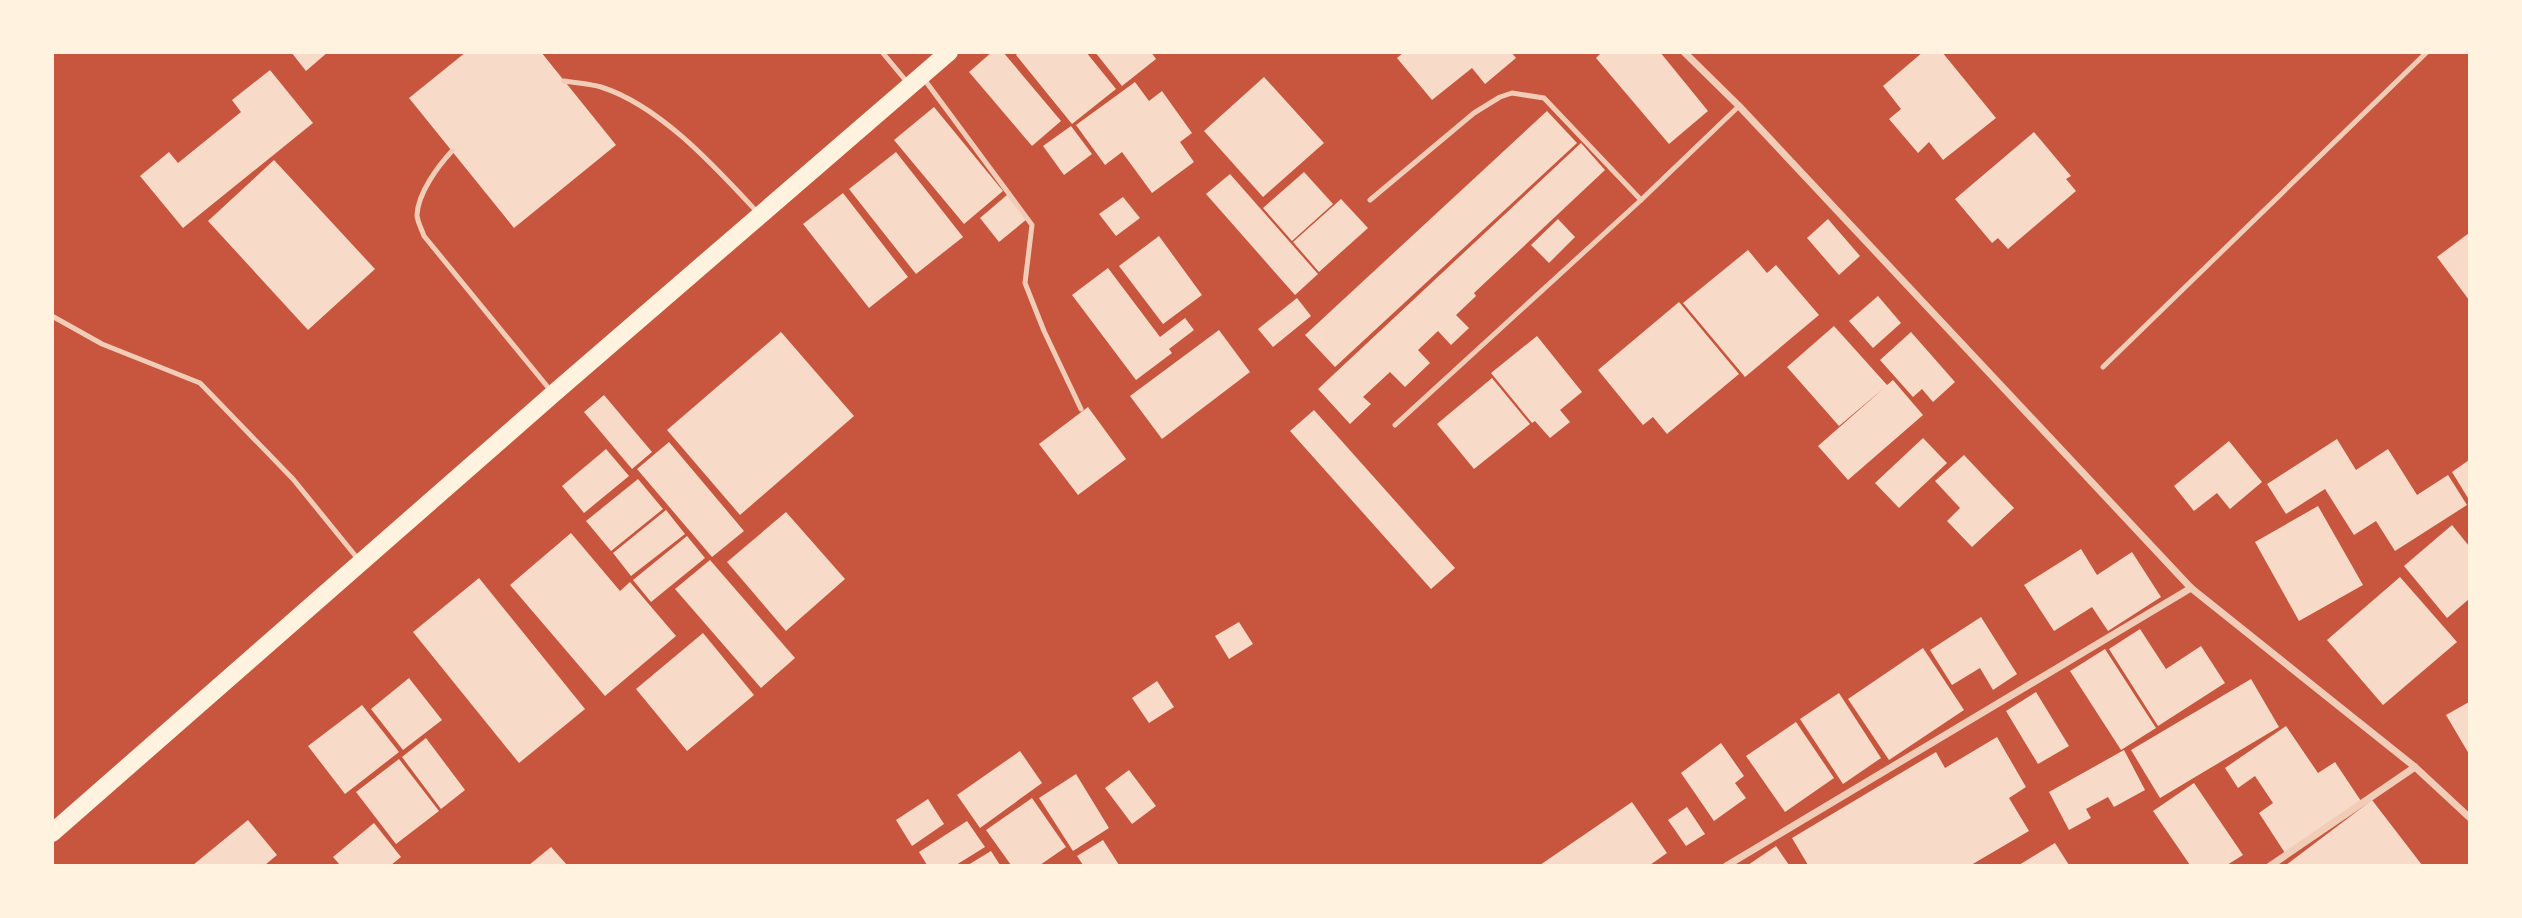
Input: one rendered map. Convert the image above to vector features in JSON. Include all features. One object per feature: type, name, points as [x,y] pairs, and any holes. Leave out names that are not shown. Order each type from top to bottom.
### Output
[{"type":"main road","points":[[52,833],[553,394],[949,52]]},
{"type":"street","points":[[1684,52],[1739,106],[2191,588],[2415,767],[2469,818]]},
{"type":"street","points":[[1726,866],[2191,588]]},
{"type":"street","points":[[2270,866],[2415,767]]},
{"type":"lane","points":[[2103,367],[2427,52]]},
{"type":"lane","points":[[882,53],[916,81],[1032,225],[1025,283],[1044,331],[1081,409]]},
{"type":"lane","points":[[564,81],[602,88],[637,105],[680,134],[761,216]]},
{"type":"lane","points":[[1370,201],[1474,113],[1512,93],[1544,98],[1641,200]]},
{"type":"lane","points":[[1395,425],[1641,200],[1739,106]]},
{"type":"lane","points":[[452,151],[434,171],[416,216],[424,236],[553,394]]},
{"type":"lane","points":[[52,316],[102,344],[200,383],[293,479],[361,563]]},
{"type":"building","points":[[291,52],[328,52],[306,71]]},
{"type":"building","points":[[466,52],[541,52],[616,145],[514,228],[409,98]]},
{"type":"building","points":[[992,52],[1003,52],[1061,121],[1032,146],[969,72]]},
{"type":"building","points":[[1019,52],[1086,52],[1116,89],[1072,124],[1016,55]]},
{"type":"building","points":[[1095,52],[1151,52],[1156,59],[1122,86]]},
{"type":"building","points":[[1404,52],[1511,52],[1516,58],[1485,84],[1472,68],[1432,100],[1397,58]]},
{"type":"building","points":[[1602,52],[1660,52],[1708,111],[1669,144],[1596,58]]},
{"type":"building","points":[[1923,52],[1942,52],[1996,118],[1943,160],[1929,142],[1918,153],[1889,119],[1901,109],[1883,86]]},
{"type":"building","points":[[270,70],[313,123],[183,228],[140,176],[169,152],[178,163],[241,112],[232,100]]},
{"type":"building","points":[[1264,77],[1324,143],[1263,197],[1204,131]]},
{"type":"building","points":[[1135,82],[1149,101],[1162,91],[1192,133],[1180,142],[1194,162],[1152,193],[1122,152],[1105,165],[1076,125]]},
{"type":"building","points":[[934,107],[1003,191],[964,224],[894,140]]},
{"type":"building","points":[[1547,111],[1577,143],[1335,367],[1305,335]]},
{"type":"building","points":[[1071,126],[1092,154],[1064,175],[1043,146]]},
{"type":"building","points":[[2034,132],[2071,176],[2066,179],[2076,191],[2008,249],[1998,238],[1992,243],[1955,199]]},
{"type":"building","points":[[1581,143],[1605,170],[1474,293],[1476,296],[1456,315],[1469,328],[1451,345],[1438,331],[1418,350],[1430,363],[1405,387],[1390,372],[1363,397],[1371,404],[1350,424],[1318,389]]},
{"type":"building","points":[[896,152],[963,237],[916,274],[849,189]]},
{"type":"building","points":[[274,160],[375,269],[308,330],[208,221]]},
{"type":"building","points":[[1304,172],[1333,204],[1292,241],[1263,208]]},
{"type":"building","points":[[1230,174],[1318,274],[1295,295],[1206,194]]},
{"type":"building","points":[[843,193],[908,277],[869,308],[803,224]]},
{"type":"building","points":[[1007,195],[1027,219],[999,242],[980,218]]},
{"type":"building","points":[[1123,197],[1140,218],[1116,236],[1099,214]]},
{"type":"building","points":[[1341,199],[1368,228],[1319,272],[1293,242]]},
{"type":"building","points":[[1558,219],[1575,237],[1549,263],[1531,245]]},
{"type":"building","points":[[1828,219],[1860,256],[1839,275],[1807,238]]},
{"type":"building","points":[[2469,233],[2469,300],[2437,257]]},
{"type":"building","points":[[1159,236],[1202,295],[1163,324],[1119,266]]},
{"type":"building","points":[[1748,250],[1767,273],[1776,265],[1819,315],[1745,377],[1683,303]]},
{"type":"building","points":[[1108,268],[1160,337],[1185,318],[1194,330],[1169,349],[1172,353],[1136,380],[1072,295]]},
{"type":"building","points":[[1878,296],[1901,323],[1873,348],[1849,321]]},
{"type":"building","points":[[1297,298],[1311,316],[1273,347],[1258,329]]},
{"type":"building","points":[[1679,302],[1739,374],[1667,434],[1653,417],[1643,425],[1598,370]]},
{"type":"building","points":[[1834,326],[1887,385],[1893,380],[1923,415],[1848,480],[1818,446],[1884,388],[1839,426],[1787,367]]},
{"type":"building","points":[[1219,330],[1250,372],[1162,439],[1130,396]]},
{"type":"building","points":[[781,332],[854,416],[740,515],[667,430]]},
{"type":"building","points":[[1911,332],[1955,382],[1933,402],[1922,389],[1913,397],[1880,360]]},
{"type":"building","points":[[1537,336],[1582,392],[1560,410],[1570,422],[1550,438],[1535,421],[1532,423],[1491,373]]},
{"type":"building","points":[[1492,378],[1530,424],[1474,469],[1437,424]]},
{"type":"building","points":[[604,395],[652,452],[632,469],[584,412]]},
{"type":"building","points":[[1088,407],[1126,459],[1078,495],[1039,444]]},
{"type":"building","points":[[1314,410],[1455,568],[1431,589],[1290,431]]},
{"type":"building","points":[[1923,438],[1947,463],[1899,508],[1875,483]]},
{"type":"building","points":[[2337,439],[2356,470],[2388,449],[2417,495],[2448,475],[2467,505],[2395,551],[2376,521],[2354,535],[2325,489],[2286,514],[2267,484]]},
{"type":"building","points":[[2229,441],[2262,482],[2230,509],[2217,493],[2194,511],[2174,486]]},
{"type":"building","points":[[669,442],[744,531],[712,557],[637,469]]},
{"type":"building","points":[[606,449],[629,476],[584,513],[562,486]]},
{"type":"building","points":[[1964,455],[2014,508],[1972,547],[1947,521],[1960,508],[1935,481]]},
{"type":"building","points":[[2469,460],[2469,497],[2468,498],[2452,472]]},
{"type":"building","points":[[638,479],[663,509],[611,551],[586,521]]},
{"type":"building","points":[[2318,506],[2363,585],[2299,621],[2255,542]]},
{"type":"building","points":[[666,510],[685,534],[631,576],[613,553]]},
{"type":"building","points":[[786,512],[845,579],[786,631],[727,562]]},
{"type":"building","points":[[2452,525],[2469,546],[2469,599],[2447,618],[2404,566]]},
{"type":"building","points":[[571,533],[620,591],[630,582],[676,636],[605,696],[510,585]]},
{"type":"building","points":[[687,536],[705,558],[651,602],[633,580]]},
{"type":"building","points":[[2081,549],[2097,575],[2132,552],[2161,597],[2108,631],[2092,607],[2054,631],[2024,585]]},
{"type":"building","points":[[710,560],[795,658],[761,688],[675,589]]},
{"type":"building","points":[[2400,577],[2457,642],[2383,705],[2327,640]]},
{"type":"building","points":[[479,578],[585,709],[519,763],[413,632]]},
{"type":"building","points":[[1981,617],[2017,674],[1993,690],[1980,668],[1952,685],[1930,650]]},
{"type":"building","points":[[1239,622],[1253,644],[1229,659],[1215,636]]},
{"type":"building","points":[[2140,629],[2166,669],[2201,646],[2225,683],[2158,726],[2109,649]]},
{"type":"building","points":[[703,633],[754,695],[687,751],[636,689]]},
{"type":"building","points":[[1923,648],[1964,710],[1889,760],[1848,699]]},
{"type":"building","points":[[2105,649],[2156,728],[2121,750],[2070,671]]},
{"type":"building","points":[[409,678],[442,720],[403,750],[371,709]]},
{"type":"building","points":[[2251,679],[2279,727],[2160,798],[2131,750]]},
{"type":"building","points":[[1157,681],[1174,707],[1149,723],[1132,698]]},
{"type":"building","points":[[2036,692],[2069,746],[2038,764],[2006,711]]},
{"type":"building","points":[[1839,693],[1881,758],[1843,784],[1800,719]]},
{"type":"building","points":[[2469,702],[2469,754],[2446,715]]},
{"type":"building","points":[[362,705],[399,752],[345,794],[308,746]]},
{"type":"building","points":[[1796,722],[1834,778],[1785,812],[1746,756]]},
{"type":"building","points":[[2286,726],[2318,773],[2335,762],[2361,801],[2285,853],[2259,813],[2273,803],[2255,776],[2238,788],[2225,768]]},
{"type":"building","points":[[1997,737],[2026,787],[2009,798],[2029,831],[1971,865],[1808,865],[1792,838],[1936,752],[1945,768]]},
{"type":"building","points":[[426,738],[465,790],[441,809],[402,757]]},
{"type":"building","points":[[1721,743],[1744,776],[1735,783],[1746,798],[1714,821],[1681,773]]},
{"type":"building","points":[[2124,750],[2145,790],[2114,807],[2108,797],[2086,809],[2091,818],[2069,830],[2049,792]]},
{"type":"building","points":[[1020,751],[1042,783],[980,828],[957,795]]},
{"type":"building","points":[[399,759],[439,811],[396,844],[356,792]]},
{"type":"building","points":[[1129,770],[1156,806],[1132,824],[1105,788]]},
{"type":"building","points":[[1076,774],[1109,828],[1073,851],[1039,798]]},
{"type":"building","points":[[2194,783],[2243,855],[2227,865],[2190,865],[2153,811]]},
{"type":"building","points":[[1032,798],[1066,847],[1040,865],[1011,865],[986,830]]},
{"type":"building","points":[[928,799],[944,824],[912,846],[896,820]]},
{"type":"building","points":[[2372,800],[2422,865],[2286,865]]},
{"type":"building","points":[[1632,802],[1667,853],[1650,865],[1540,865]]},
{"type":"building","points":[[1687,807],[1705,834],[1686,846],[1668,820]]},
{"type":"building","points":[[248,820],[277,855],[265,865],[193,865]]},
{"type":"building","points":[[967,821],[985,847],[956,865],[927,865],[919,852]]},
{"type":"building","points":[[374,823],[401,857],[391,865],[340,865],[333,857]]},
{"type":"building","points":[[1103,840],[1119,865],[1083,865],[1077,856]]},
{"type":"building","points":[[2055,843],[2069,865],[2019,865]]},
{"type":"building","points":[[1776,846],[1789,865],[1748,865]]},
{"type":"building","points":[[551,847],[567,865],[529,865]]},
{"type":"building","points":[[991,851],[1000,865],[968,865]]}]
